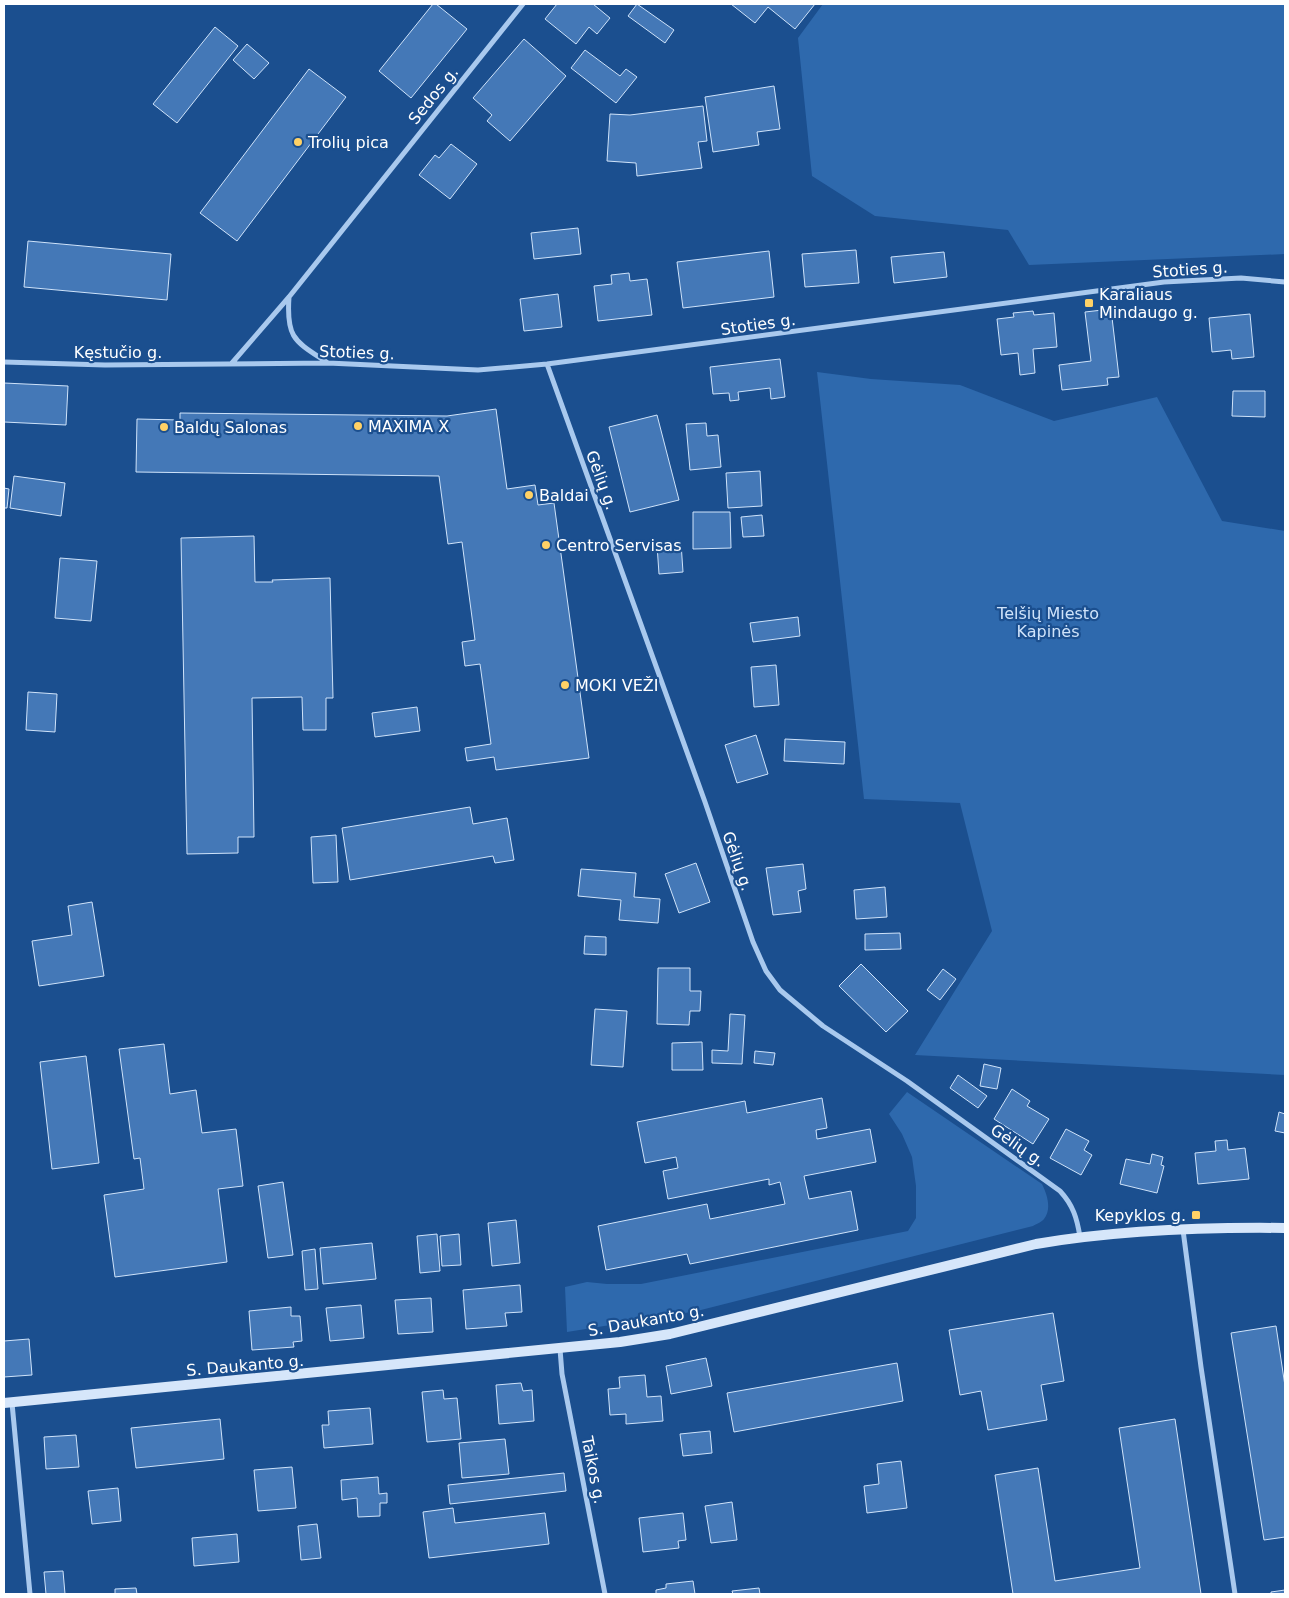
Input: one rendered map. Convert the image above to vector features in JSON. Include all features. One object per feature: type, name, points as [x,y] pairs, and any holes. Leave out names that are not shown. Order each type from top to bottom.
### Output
[{"type":"main road","name":"S. Daukanto g.","points":[[8,1402],[620,1342],[670,1334],[1036,1244],[1080,1236],[1182,1229],[1285,1228]]},
{"type":"street","name":"Sedos g.","points":[[232,363],[289,297],[522,4]]},
{"type":"street","name":"Stoties g.","points":[[232,363],[328,363],[478,370],[547,364],[1164,282],[1241,278],[1285,282]]},
{"type":"street","points":[[289,297],[288,318],[293,336],[304,347],[328,363]]},
{"type":"street","name":"Kęstučio g.","points":[[4,362],[105,366],[232,363]]},
{"type":"street","name":"Gėlių g.","points":[[547,364],[705,802],[753,942],[766,971],[780,990],[823,1026],[907,1081],[1060,1191],[1070,1202],[1077,1217],[1080,1236]]},
{"type":"street","points":[[1182,1229],[1235,1594]]},
{"type":"street","name":"Taikos g.","points":[[560,1349],[562,1374],[605,1594]]},
{"type":"street","points":[[8,1402],[30,1594]]},
{"type":"green space","points":[[823,4],[1285,4],[1285,254],[1029,265],[1008,230],[875,216],[812,176],[798,38]]},
{"type":"green space","name":"Telšių Miesto Kapinės","points":[[817,372],[871,379],[960,385],[1054,421],[1157,397],[1222,521],[1285,531],[1285,1075],[915,1055],[992,931],[960,803],[864,799]]},
{"type":"green space","points":[[907,1092],[1042,1184],[1048,1206],[1048,1211],[1043,1220],[1033,1226],[697,1311],[567,1332],[565,1287],[587,1282],[641,1284],[908,1231],[916,1218],[916,1186],[912,1157],[902,1134],[889,1114]]},
{"type":"building","points":[[433,4],[436,4],[467,29],[411,98],[379,71]]},
{"type":"building","points":[[557,4],[593,4],[610,18],[597,34],[589,27],[576,44],[545,19]]},
{"type":"building","points":[[637,4],[674,30],[665,43],[628,16]]},
{"type":"building","points":[[731,4],[815,4],[795,29],[768,7],[755,23]]},
{"type":"building","points":[[215,27],[238,46],[177,123],[153,104]]},
{"type":"building","points":[[524,39],[566,76],[510,141],[487,121],[492,115],[473,98]]},
{"type":"building","points":[[247,44],[269,63],[254,79],[233,60]]},
{"type":"building","points":[[585,50],[620,76],[626,69],[637,77],[616,103],[571,68]]},
{"type":"building","points":[[309,69],[346,97],[237,241],[200,213]]},
{"type":"building","points":[[774,86],[780,129],[757,132],[759,145],[713,152],[705,97]]},
{"type":"building","points":[[703,106],[707,141],[698,142],[702,168],[637,176],[636,163],[607,161],[610,114],[630,115]]},
{"type":"building","points":[[451,144],[477,164],[450,199],[419,175],[435,155],[439,158]]},
{"type":"building","points":[[578,228],[581,254],[534,259],[531,233]]},
{"type":"building","points":[[28,241],[171,254],[167,300],[24,287]]},
{"type":"building","points":[[856,250],[859,283],[805,287],[802,254]]},
{"type":"building","points":[[769,251],[774,297],[683,308],[677,262]]},
{"type":"building","points":[[944,252],[947,277],[894,283],[891,257]]},
{"type":"building","points":[[629,273],[630,281],[647,279],[652,315],[598,321],[594,286],[612,284],[611,275]]},
{"type":"building","points":[[558,294],[562,327],[524,331],[520,299]]},
{"type":"building","points":[[1111,309],[1119,377],[1107,378],[1108,385],[1062,390],[1059,365],[1091,361],[1085,312]]},
{"type":"building","points":[[1033,311],[1034,315],[1054,313],[1057,347],[1033,349],[1035,373],[1020,375],[1018,353],[1001,355],[997,319],[1014,317],[1013,313]]},
{"type":"building","points":[[1250,314],[1254,357],[1232,359],[1231,350],[1212,352],[1209,318]]},
{"type":"building","points":[[780,359],[785,397],[771,399],[770,388],[738,392],[739,400],[730,401],[729,393],[713,394],[710,367]]},
{"type":"building","points":[[4,383],[68,386],[66,425],[4,422]]},
{"type":"building","points":[[1233,391],[1265,391],[1265,417],[1232,416]]},
{"type":"building","points":[[496,409],[507,489],[535,485],[538,505],[554,503],[589,758],[496,770],[494,757],[467,761],[465,748],[491,744],[480,664],[465,666],[462,642],[475,640],[462,542],[448,544],[439,476],[136,472],[137,419],[180,420],[180,413],[447,416]]},
{"type":"building","points":[[657,415],[679,500],[630,512],[609,427]]},
{"type":"building","points":[[706,423],[707,436],[718,435],[721,467],[690,470],[686,424]]},
{"type":"building","points":[[760,471],[762,506],[728,508],[726,473]]},
{"type":"building","points":[[14,476],[65,483],[61,516],[10,508]]},
{"type":"building","points":[[4,488],[9,489],[7,508],[4,508]]},
{"type":"building","points":[[693,512],[730,512],[731,548],[693,549]]},
{"type":"building","points":[[762,515],[764,536],[743,537],[741,517]]},
{"type":"building","points":[[254,536],[255,582],[330,578],[333,698],[326,698],[326,730],[303,730],[302,697],[252,698],[254,837],[238,837],[238,853],[187,854],[181,538]]},
{"type":"building","points":[[681,543],[683,572],[659,574],[657,545]]},
{"type":"building","points":[[60,558],[97,561],[91,621],[55,618]]},
{"type":"building","points":[[798,617],[800,636],[753,642],[750,623]]},
{"type":"building","points":[[776,665],[779,705],[754,707],[751,667]]},
{"type":"building","points":[[28,692],[57,694],[55,732],[26,730]]},
{"type":"building","points":[[417,707],[420,731],[375,737],[372,713]]},
{"type":"building","points":[[756,735],[768,774],[737,783],[725,745]]},
{"type":"building","points":[[785,739],[845,742],[844,764],[784,761]]},
{"type":"building","points":[[470,807],[473,824],[507,818],[514,860],[495,863],[493,856],[350,880],[342,828]]},
{"type":"building","points":[[336,835],[338,882],[313,883],[311,837]]},
{"type":"building","points":[[696,863],[710,902],[679,913],[665,874]]},
{"type":"building","points":[[803,864],[806,889],[798,891],[801,912],[773,915],[766,868]]},
{"type":"building","points":[[581,869],[636,873],[634,897],[660,899],[658,923],[619,920],[621,900],[578,896]]},
{"type":"building","points":[[885,887],[887,917],[856,919],[854,890]]},
{"type":"building","points":[[92,902],[104,976],[39,986],[32,941],[72,935],[68,906]]},
{"type":"building","points":[[900,933],[901,949],[865,950],[865,934]]},
{"type":"building","points":[[585,936],[606,937],[606,955],[584,954]]},
{"type":"building","points":[[861,964],[908,1011],[886,1032],[839,986]]},
{"type":"building","points":[[658,968],[690,968],[690,991],[701,991],[700,1011],[690,1011],[689,1025],[657,1024]]},
{"type":"building","points":[[943,969],[956,979],[940,1000],[927,990]]},
{"type":"building","points":[[595,1009],[627,1011],[623,1067],[591,1065]]},
{"type":"building","points":[[730,1014],[745,1015],[742,1064],[712,1063],[712,1050],[728,1051]]},
{"type":"building","points":[[702,1042],[703,1070],[672,1070],[672,1043]]},
{"type":"building","points":[[164,1044],[170,1094],[196,1090],[202,1133],[236,1129],[243,1186],[218,1189],[227,1262],[115,1277],[104,1195],[144,1189],[140,1158],[134,1159],[119,1049]]},
{"type":"building","points":[[755,1051],[775,1053],[773,1065],[754,1063]]},
{"type":"building","points":[[86,1056],[99,1163],[52,1169],[40,1062]]},
{"type":"building","points":[[984,1064],[1001,1068],[997,1089],[980,1086]]},
{"type":"building","points":[[958,1075],[987,1096],[978,1108],[950,1088]]},
{"type":"building","points":[[1012,1089],[1030,1101],[1027,1106],[1049,1119],[1033,1144],[994,1119]]},
{"type":"building","points":[[822,1098],[827,1128],[816,1130],[817,1139],[870,1129],[876,1162],[804,1176],[809,1199],[851,1191],[858,1230],[690,1264],[687,1254],[606,1270],[598,1226],[707,1204],[710,1219],[785,1204],[780,1182],[769,1185],[769,1179],[668,1199],[663,1171],[678,1168],[676,1157],[645,1163],[637,1122],[745,1101],[747,1113]]},
{"type":"building","points":[[1279,1112],[1285,1114],[1285,1133],[1275,1131]]},
{"type":"building","points":[[1066,1129],[1089,1141],[1084,1150],[1092,1155],[1081,1175],[1050,1158]]},
{"type":"building","points":[[1227,1140],[1228,1150],[1245,1148],[1249,1179],[1198,1184],[1195,1153],[1216,1151],[1215,1141]]},
{"type":"building","points":[[1152,1154],[1163,1157],[1161,1165],[1164,1166],[1157,1193],[1120,1184],[1126,1159],[1150,1164]]},
{"type":"building","points":[[283,1182],[293,1255],[268,1258],[258,1186]]},
{"type":"building","points":[[516,1220],[520,1263],[492,1266],[488,1223]]},
{"type":"building","points":[[437,1234],[440,1271],[420,1273],[417,1236]]},
{"type":"building","points":[[459,1234],[461,1265],[442,1266],[440,1236]]},
{"type":"building","points":[[372,1243],[376,1279],[323,1284],[320,1248]]},
{"type":"building","points":[[315,1249],[318,1289],[305,1290],[302,1251]]},
{"type":"building","points":[[520,1285],[522,1312],[505,1313],[507,1326],[466,1329],[463,1290]]},
{"type":"building","points":[[431,1298],[433,1332],[398,1334],[395,1300]]},
{"type":"building","points":[[361,1305],[364,1338],[330,1341],[326,1308]]},
{"type":"building","points":[[291,1307],[291,1316],[300,1316],[302,1341],[293,1342],[294,1347],[252,1350],[249,1311]]},
{"type":"building","points":[[1053,1313],[1064,1381],[1041,1385],[1047,1420],[988,1430],[981,1391],[960,1395],[949,1330]]},
{"type":"building","points":[[1276,1326],[1285,1386],[1285,1537],[1264,1540],[1231,1333]]},
{"type":"building","points":[[29,1339],[32,1375],[4,1377],[4,1341]]},
{"type":"building","points":[[706,1358],[712,1386],[671,1394],[666,1366]]},
{"type":"building","points":[[897,1363],[903,1401],[734,1432],[727,1393]]},
{"type":"building","points":[[645,1375],[647,1397],[661,1396],[663,1421],[626,1424],[626,1414],[610,1415],[608,1389],[620,1388],[619,1377]]},
{"type":"building","points":[[521,1383],[523,1391],[532,1390],[534,1421],[499,1424],[496,1385]]},
{"type":"building","points":[[443,1390],[444,1399],[457,1398],[461,1439],[427,1442],[422,1392]]},
{"type":"building","points":[[370,1408],[373,1444],[324,1448],[322,1425],[329,1425],[328,1411]]},
{"type":"building","points":[[220,1419],[224,1459],[136,1468],[131,1428]]},
{"type":"building","points":[[1175,1419],[1201,1594],[1013,1594],[995,1475],[1038,1468],[1055,1581],[1140,1568],[1119,1428]]},
{"type":"building","points":[[710,1431],[712,1453],[683,1456],[680,1434]]},
{"type":"building","points":[[76,1435],[79,1467],[46,1469],[44,1437]]},
{"type":"building","points":[[505,1439],[509,1474],[462,1478],[459,1443]]},
{"type":"building","points":[[901,1461],[907,1508],[867,1513],[864,1486],[879,1484],[877,1464]]},
{"type":"building","points":[[292,1467],[296,1508],[258,1511],[254,1470]]},
{"type":"building","points":[[564,1473],[566,1491],[450,1504],[448,1485]]},
{"type":"building","points":[[378,1477],[379,1494],[387,1493],[387,1503],[380,1503],[380,1516],[358,1517],[357,1498],[342,1500],[341,1480]]},
{"type":"building","points":[[118,1488],[121,1521],[92,1524],[88,1491]]},
{"type":"building","points":[[732,1502],[737,1540],[711,1543],[705,1506]]},
{"type":"building","points":[[453,1508],[455,1523],[545,1513],[549,1544],[429,1558],[423,1512]]},
{"type":"building","points":[[683,1513],[686,1540],[678,1541],[679,1548],[643,1552],[639,1518]]},
{"type":"building","points":[[317,1524],[321,1558],[301,1560],[298,1526]]},
{"type":"building","points":[[237,1534],[239,1562],[194,1566],[192,1538]]},
{"type":"building","points":[[63,1571],[65,1594],[46,1594],[44,1572]]},
{"type":"building","points":[[693,1581],[695,1594],[656,1594],[656,1590],[666,1588],[666,1584]]},
{"type":"building","points":[[136,1588],[137,1594],[115,1594],[115,1589]]},
{"type":"building","points":[[759,1588],[760,1594],[733,1594],[732,1591]]},
{"type":"building","points":[[1285,1590],[1285,1594],[1271,1594],[1271,1592]]},
{"type":"place","name":"Trolių pica","points":[[298,142]]},
{"type":"place","name":"Karaliaus Mindaugo g.","points":[[1089,303]]},
{"type":"place","name":"MAXIMA X","points":[[358,426]]},
{"type":"place","name":"Baldų Salonas","points":[[164,427]]},
{"type":"place","name":"Baldai","points":[[529,495]]},
{"type":"place","name":"Centro Servisas","points":[[546,545]]},
{"type":"place","name":"MOKI VEŽI","points":[[565,685]]},
{"type":"place","name":"Kepyklos g.","points":[[1196,1215]]}]
